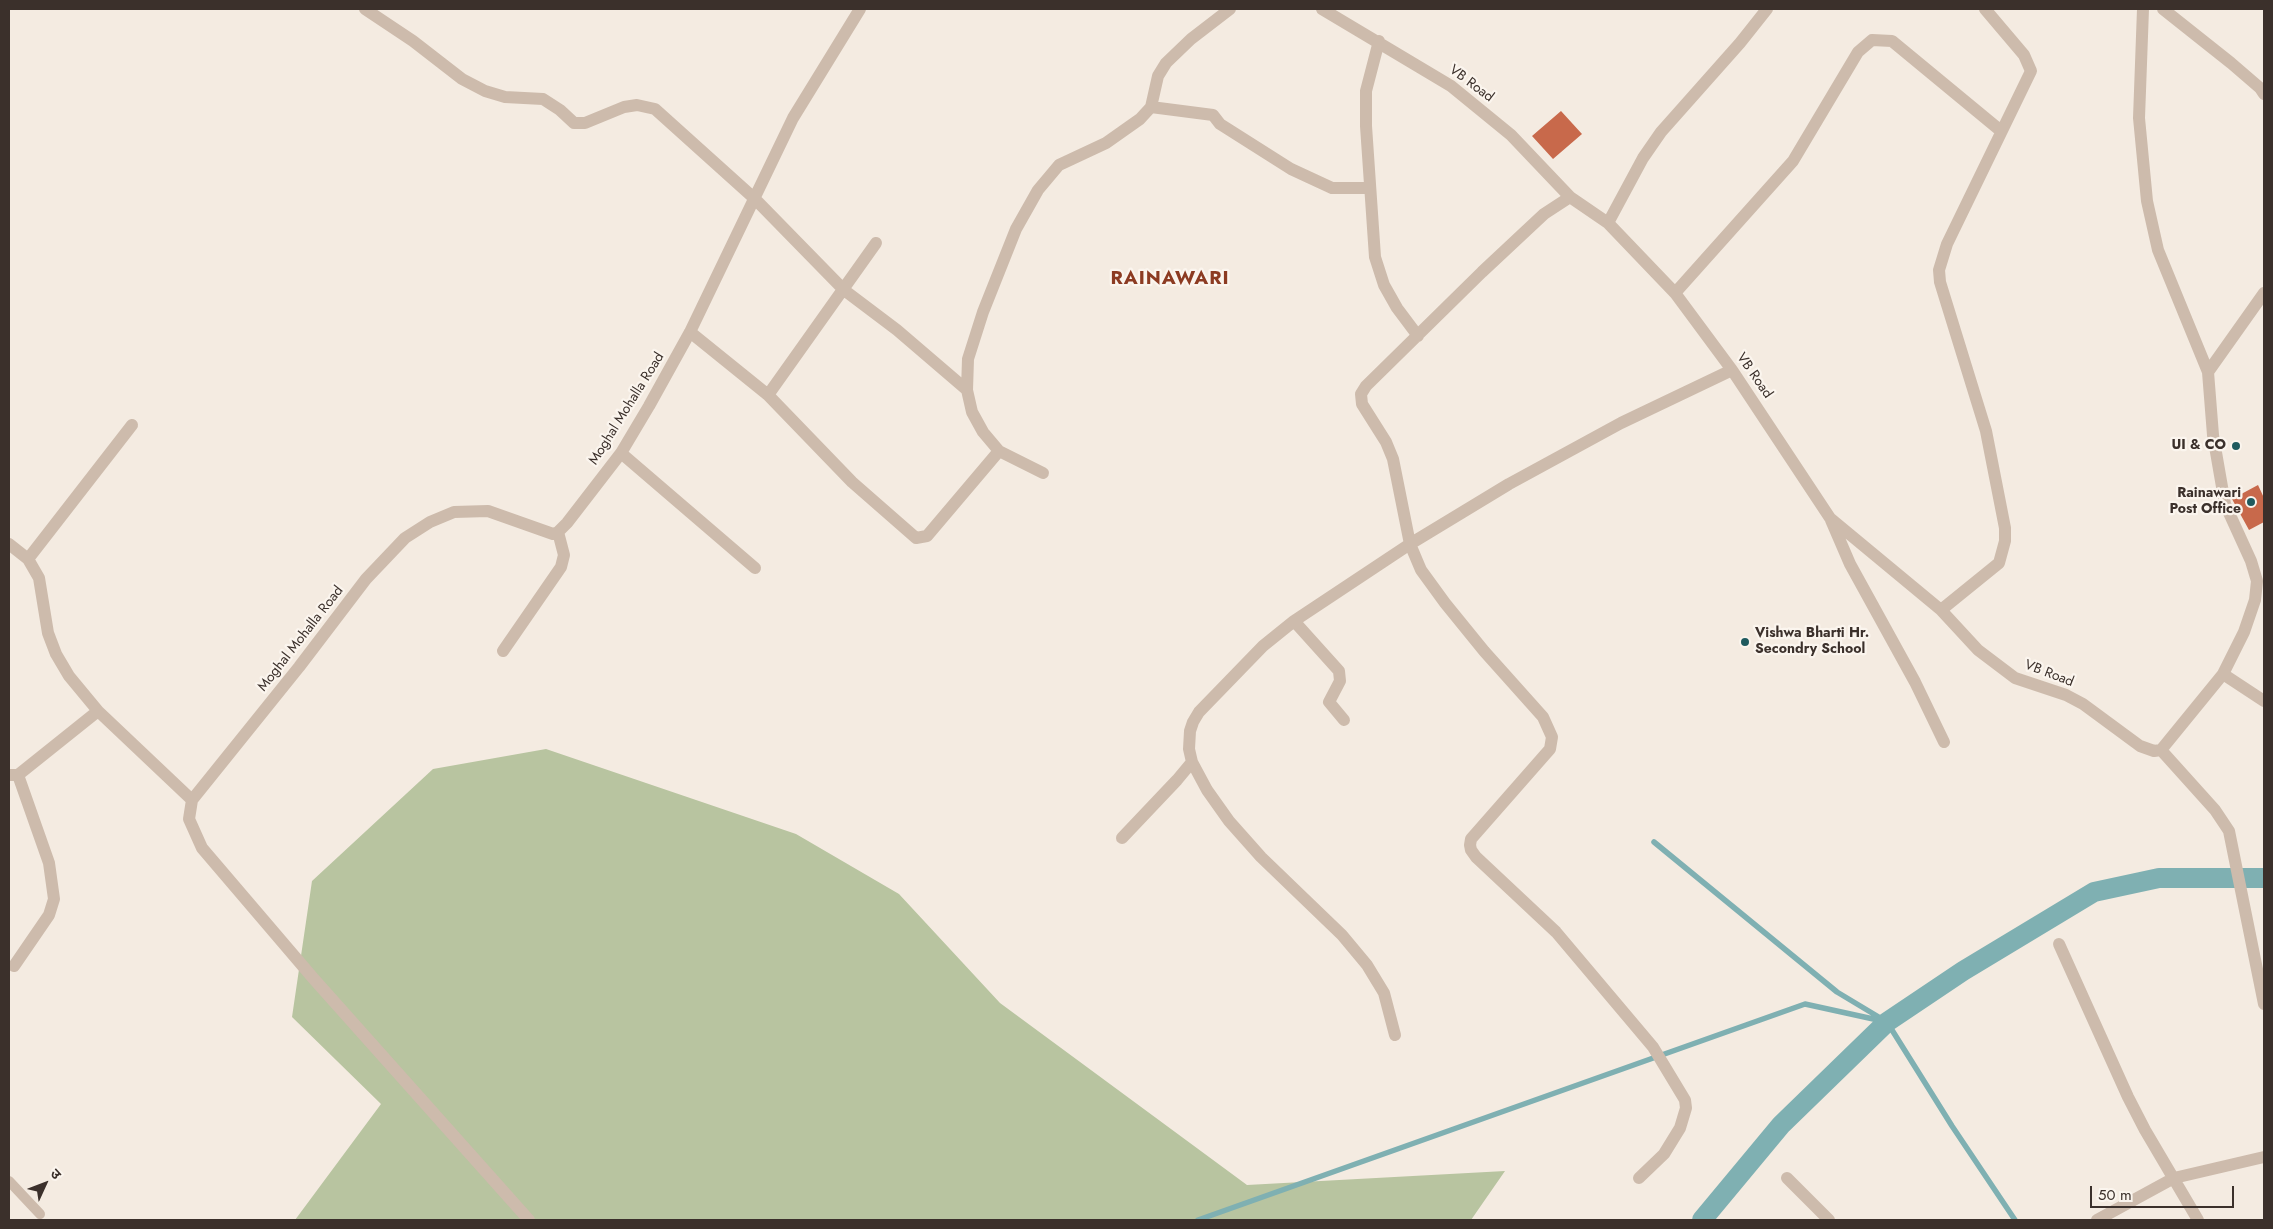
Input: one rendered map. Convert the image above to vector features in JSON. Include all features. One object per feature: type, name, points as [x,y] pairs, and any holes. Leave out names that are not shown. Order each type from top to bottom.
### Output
[{"type":"street","points":[[365,9],[413,41],[462,79],[486,91],[505,97],[543,98],[551,102],[574,123],[586,123],[624,107],[637,105],[655,109],[755,199],[844,290],[897,330],[968,390]]},
{"type":"street","name":"Moghal Mohalla Road","points":[[192,800],[366,579],[405,538],[430,522],[454,512],[472,510],[488,511],[548,533],[558,532],[567,524],[621,453],[690,332],[793,118],[860,9]]},
{"type":"street","points":[[1043,473],[999,451],[983,432],[972,412],[968,390],[968,359],[983,312],[1016,228],[1038,190],[1059,165],[1106,143],[1140,120],[1151,108],[1158,76],[1166,63],[1191,39],[1230,9]]},
{"type":"street","name":"VB Road","points":[[1322,9],[1379,41],[1451,86],[1511,135],[1570,196],[1608,223],[1674,293],[1732,370],[1830,518],[1941,610],[1978,650],[2015,678],[2066,695],[2083,704],[2140,746],[2154,751],[2161,750]]},
{"type":"street","points":[[1608,223],[1643,158],[1661,132],[1728,57],[1767,9]]},
{"type":"street","points":[[1941,610],[1999,563],[2005,541],[2005,528],[1986,431],[1940,282],[1939,270],[1947,244],[2031,71],[2024,55],[1985,9]]},
{"type":"street","points":[[2143,9],[2139,118],[2147,201],[2158,250],[2208,372],[2213,434],[2225,504],[2261,583],[2247,624],[2224,674],[2161,750],[2215,810],[2229,831],[2264,1004]]},
{"type":"street","points":[[2162,9],[2231,63],[2264,94]]},
{"type":"street","points":[[1674,293],[1793,161],[1858,52],[1872,40],[1892,40],[2001,131]]},
{"type":"street","points":[[1379,41],[1366,91],[1375,257],[1384,284],[1397,308],[1418,336]]},
{"type":"street","points":[[1151,108],[1213,114],[1220,124],[1290,169],[1332,188],[1370,188]]},
{"type":"street","points":[[1570,196],[1544,214],[1366,386],[1361,394],[1362,404],[1386,442],[1393,459],[1410,544],[1421,570],[1484,651],[1543,717],[1552,737],[1550,750],[1471,839],[1471,850],[1476,857],[1556,932],[1653,1047],[1678,1086],[1686,1108],[1680,1128],[1664,1154],[1640,1178]]},
{"type":"street","points":[[768,395],[876,243]]},
{"type":"street","points":[[2208,372],[2264,293]]},
{"type":"street","points":[[690,332],[768,395],[852,482],[916,538],[927,536],[999,451]]},
{"type":"street","points":[[1395,1035],[1384,993],[1368,965],[1342,935],[1260,857],[1229,821],[1207,790],[1192,762],[1189,749],[1190,731],[1199,712],[1263,646],[1294,621],[1410,544],[1509,484],[1587,442],[1732,370]]},
{"type":"street","points":[[28,559],[132,425]]},
{"type":"street","points":[[621,453],[755,568]]},
{"type":"street","points":[[1830,518],[1850,564],[1915,682],[1944,742]]},
{"type":"street","points":[[503,651],[561,567],[564,555],[558,532]]},
{"type":"street","points":[[9,544],[28,559],[39,578],[48,633],[56,654],[69,676],[98,711],[192,800],[189,819],[202,848],[312,978],[529,1220]]},
{"type":"street","points":[[1294,621],[1340,671],[1340,681],[1330,702],[1344,720]]},
{"type":"street","points":[[2224,674],[2264,701]]},
{"type":"street","points":[[14,966],[49,915],[54,899],[49,863],[13,775],[98,711]]},
{"type":"street","points":[[1122,838],[1192,762]]},
{"type":"street","points":[[2059,944],[2128,1097],[2198,1220]]},
{"type":"street","points":[[2097,1220],[2174,1178],[2264,1157]]},
{"type":"street","points":[[1787,1178],[1829,1220]]},
{"type":"lane","points":[[9,1181],[40,1214]]},
{"type":"green space","points":[[546,749],[796,834],[899,894],[1000,1003],[1247,1185],[1505,1171],[1471,1220],[295,1220],[381,1104],[292,1017],[312,881],[433,769]]},
{"type":"building","points":[[1561,111],[1582,134],[1553,159],[1532,136]]},
{"type":"building","points":[[2258,485],[2264,498],[2264,522],[2249,530],[2232,499]]},
{"type":"waterway","points":[[1654,842],[1837,992],[1887,1022],[1952,1126],[2015,1220]]},
{"type":"waterway","points":[[1702,1220],[1781,1125],[1887,1022],[1963,971],[2094,892],[2159,878],[2264,878]]},
{"type":"waterway","points":[[1198,1220],[1805,1004],[1887,1022]]},
{"type":"place","name":"UI & CO","points":[[2236,446]]},
{"type":"place","name":"Rainawari Post Office","points":[[2251,502]]},
{"type":"place","name":"Vishwa Bharti Hr. Secondry School","points":[[1745,642]]},
{"type":"district","name":"RAINAWARI","points":[[1170,279]]}]
